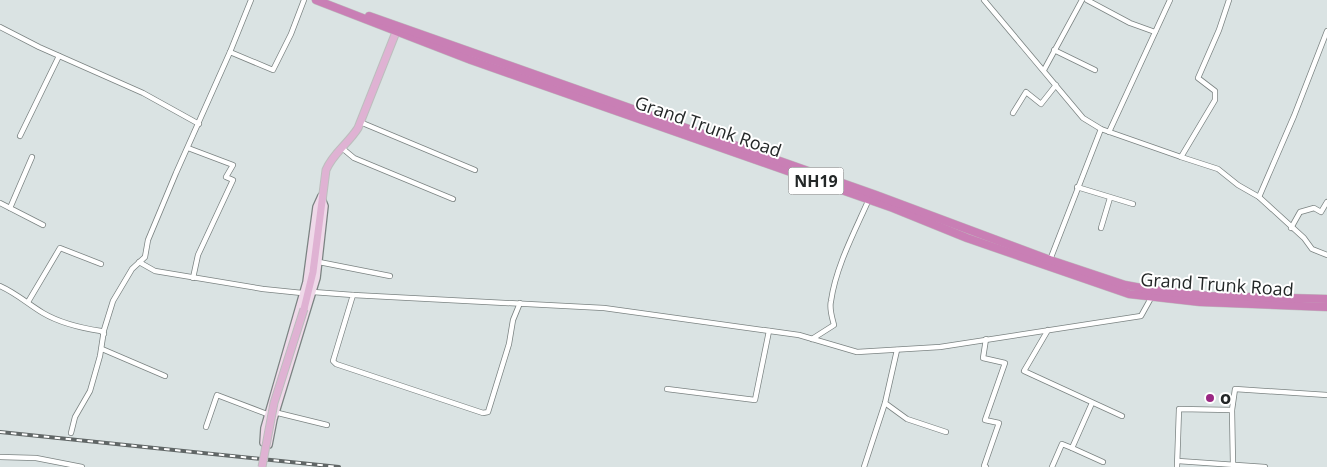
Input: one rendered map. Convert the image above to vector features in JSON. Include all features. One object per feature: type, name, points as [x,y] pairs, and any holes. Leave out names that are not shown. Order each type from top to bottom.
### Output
[{"type":"highway","name":"Grand Trunk Road","points":[[316,0],[869,199],[1037,263],[1129,294],[1151,298],[1327,307]]},
{"type":"highway","name":"Grand Trunk Road","points":[[328,0],[397,29],[876,195],[1050,260],[1138,288],[1210,296],[1327,299]]},
{"type":"main road","points":[[262,467],[274,403],[304,308],[313,272],[321,196],[329,162],[350,142],[360,122],[397,29]]},
{"type":"street","points":[[71,433],[75,417],[90,391],[113,301],[122,283],[145,257],[148,240],[251,0]]},
{"type":"street","points":[[230,52],[273,70],[291,34],[304,0]]},
{"type":"street","points":[[984,0],[1083,118],[1100,129],[1169,155],[1218,169],[1238,185],[1259,197],[1304,238],[1312,249],[1327,255]]},
{"type":"street","points":[[1044,70],[1082,0]]},
{"type":"street","points":[[1087,0],[1130,23],[1155,32]]},
{"type":"street","points":[[1181,157],[1215,100],[1215,91],[1198,78],[1220,30],[1229,0]]},
{"type":"street","points":[[1109,132],[1155,32],[1167,1]]},
{"type":"street","points":[[0,27],[59,56],[143,93],[199,124]]},
{"type":"street","points":[[1259,197],[1294,116],[1327,31]]},
{"type":"street","points":[[1054,50],[1095,70]]},
{"type":"street","points":[[20,136],[59,56]]},
{"type":"street","points":[[1013,113],[1026,92],[1042,104],[1056,85]]},
{"type":"street","points":[[360,122],[475,170]]},
{"type":"street","points":[[1050,260],[1100,129]]},
{"type":"street","points":[[188,148],[233,165],[226,177],[233,180],[198,255],[193,278]]},
{"type":"street","points":[[342,148],[354,158],[453,199]]},
{"type":"street","points":[[10,208],[32,157]]},
{"type":"street","points":[[1077,186],[1133,204]]},
{"type":"street","points":[[321,196],[325,206],[319,262],[313,292],[276,412],[268,445],[264,445],[263,440],[268,412],[302,292],[310,258],[316,207],[321,196]]},
{"type":"street","points":[[1101,228],[1110,198]]},
{"type":"street","points":[[812,339],[834,324],[830,303],[833,292],[845,255],[869,199]]},
{"type":"street","points":[[1291,228],[1300,212],[1314,208],[1321,212],[1327,202]]},
{"type":"street","points":[[0,203],[43,225]]},
{"type":"street","points":[[28,302],[60,248],[101,264]]},
{"type":"street","points":[[139,262],[155,271],[193,278],[263,289],[302,292]]},
{"type":"street","points":[[319,262],[390,276]]},
{"type":"street","points":[[0,286],[28,302],[42,313],[63,322],[101,331],[104,334]]},
{"type":"street","points":[[313,292],[604,308],[769,331],[812,339],[856,352],[897,350],[986,339],[1141,316],[1151,298]]},
{"type":"street","points":[[353,295],[336,345],[333,361],[336,364],[483,413],[488,412],[509,344],[513,320],[520,303]]},
{"type":"street","points":[[1048,330],[1024,371],[1122,416]]},
{"type":"street","points":[[667,389],[755,400],[769,331]]},
{"type":"street","points":[[986,339],[983,358],[1005,363],[986,420],[999,423],[984,466],[986,467]]},
{"type":"street","points":[[102,349],[165,376]]},
{"type":"street","points":[[864,467],[885,403],[897,350]]},
{"type":"street","points":[[1229,465],[1235,389],[1327,395]]},
{"type":"street","points":[[206,426],[217,395],[268,412],[276,412],[328,425]]},
{"type":"street","points":[[885,403],[907,418],[946,432]]},
{"type":"street","points":[[1072,448],[1092,403]]},
{"type":"street","points":[[1177,467],[1180,409],[1232,410]]},
{"type":"street","points":[[1052,467],[1062,444],[1103,462]]},
{"type":"street","points":[[0,457],[36,458],[82,467]]},
{"type":"street","points":[[1178,461],[1265,467]]},
{"type":"railway","points":[[0,432],[339,467]]},
{"type":"place","name":"o","points":[[1210,398]]}]
